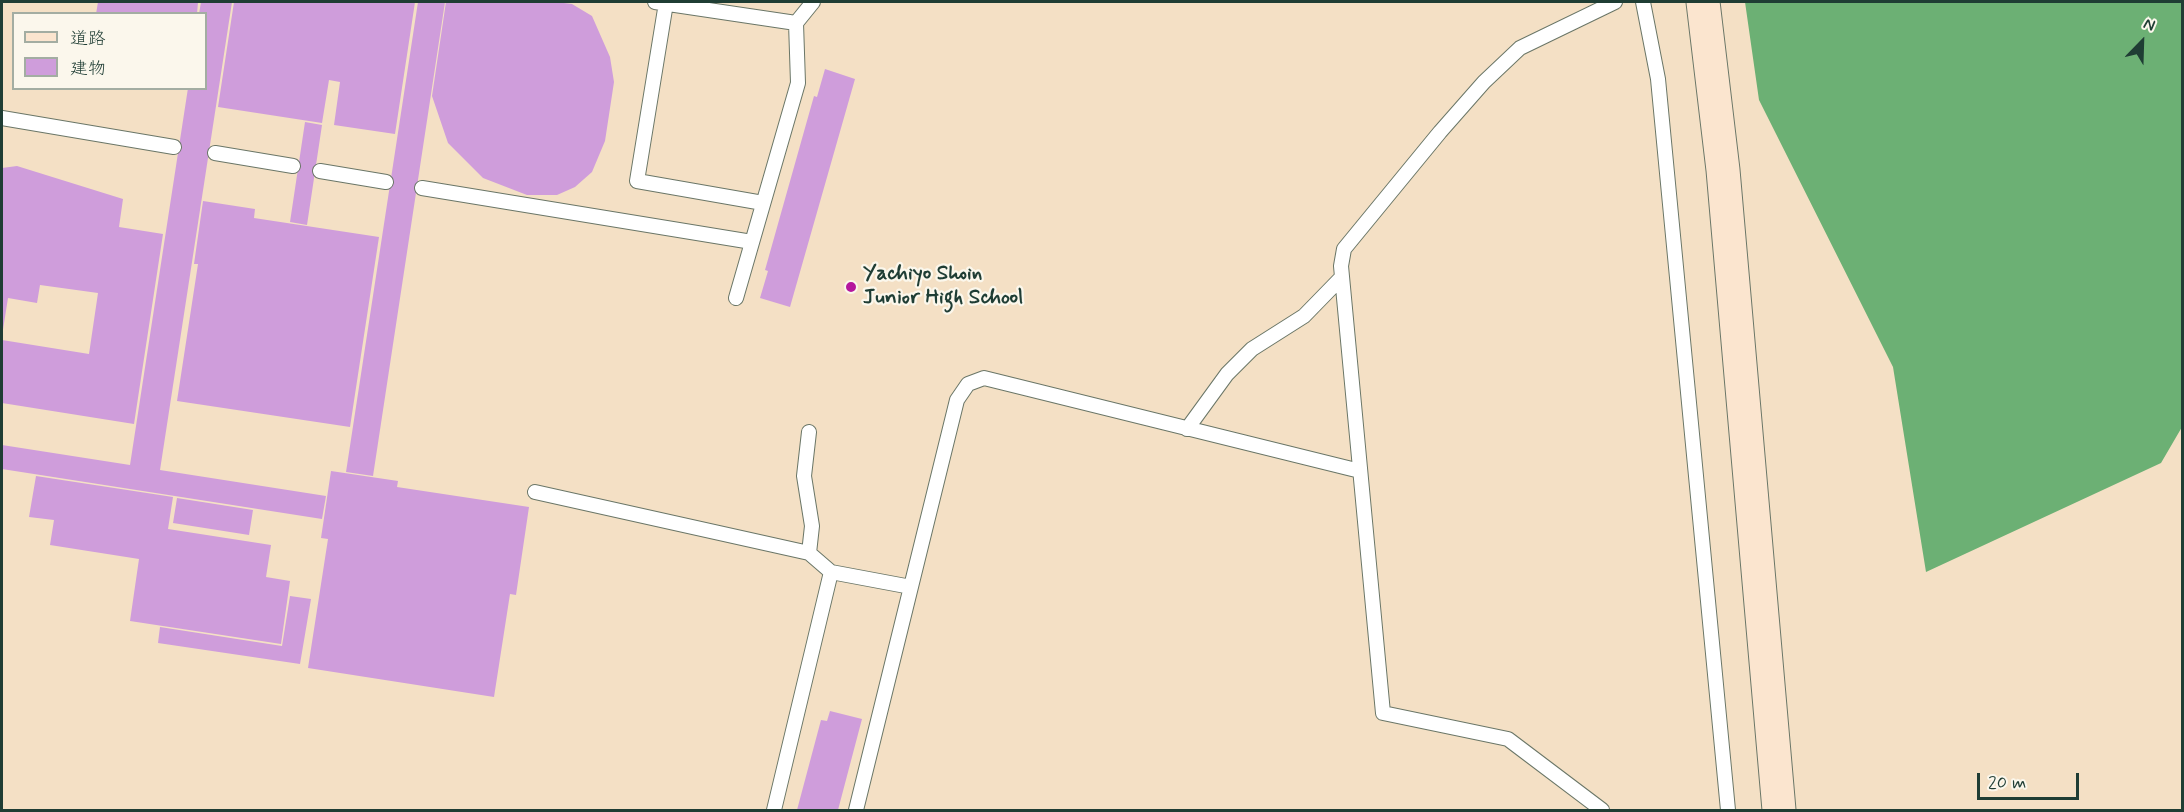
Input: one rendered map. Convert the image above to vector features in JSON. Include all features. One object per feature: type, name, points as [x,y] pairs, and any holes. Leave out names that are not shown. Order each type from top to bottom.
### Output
[{"type":"street","points":[[1703,2],[1723,170],[1779,810]]},
{"type":"lane","points":[[764,203],[638,181],[660,2],[796,23]]},
{"type":"lane","points":[[736,298],[798,83],[796,23],[813,2]]},
{"type":"lane","points":[[1602,810],[1508,739],[1383,713],[1342,277],[1344,249],[1484,82],[1520,48],[1615,2]]},
{"type":"lane","points":[[1643,2],[1658,79],[1728,810]]},
{"type":"lane","points":[[2,118],[174,147]]},
{"type":"lane","points":[[215,153],[293,166]]},
{"type":"lane","points":[[320,171],[386,182]]},
{"type":"lane","points":[[422,188],[752,242]]},
{"type":"lane","points":[[1187,429],[1227,374],[1252,350],[1304,316],[1342,277]]},
{"type":"lane","points":[[856,810],[957,400],[969,384],[984,378],[1360,471]]},
{"type":"lane","points":[[809,432],[804,476],[812,526],[809,553]]},
{"type":"lane","points":[[536,492],[809,553],[831,572],[911,586]]},
{"type":"lane","points":[[774,810],[831,572]]},
{"type":"green space","points":[[1745,2],[2182,2],[2182,427],[2161,463],[1926,572],[1893,367],[1759,100]]},
{"type":"building","points":[[98,2],[198,2],[197,12],[96,12]]},
{"type":"building","points":[[201,2],[232,2],[160,470],[326,496],[322,519],[2,469],[2,445],[130,465],[188,90],[207,90],[207,12],[199,12]]},
{"type":"building","points":[[234,2],[415,2],[395,134],[334,125],[340,82],[329,80],[322,123],[218,107]]},
{"type":"building","points":[[418,2],[445,2],[373,476],[346,472]]},
{"type":"building","points":[[446,2],[556,2],[572,4],[592,16],[610,57],[614,82],[605,141],[592,172],[575,187],[557,195],[527,195],[483,178],[448,143],[432,96]]},
{"type":"building","points":[[825,69],[855,79],[790,307],[760,298],[768,271],[765,270],[814,96],[817,97]]},
{"type":"building","points":[[305,122],[322,125],[307,225],[290,222]]},
{"type":"building","points":[[17,166],[123,199],[119,227],[163,234],[134,424],[2,403],[2,340],[89,354],[98,293],[40,285],[37,303],[8,298],[2,336],[2,168]]},
{"type":"building","points":[[203,201],[255,209],[254,218],[379,237],[350,427],[177,401],[198,264],[194,264]]},
{"type":"building","points":[[331,471],[398,481],[397,487],[529,507],[516,595],[510,594],[494,697],[308,668],[328,539],[321,538]]},
{"type":"building","points":[[36,476],[173,497],[168,529],[271,545],[266,577],[290,581],[281,644],[130,621],[139,559],[50,545],[54,520],[29,517]]},
{"type":"building","points":[[177,498],[253,510],[249,535],[173,523]]},
{"type":"building","points":[[290,596],[311,599],[300,664],[158,643],[160,627],[282,646]]},
{"type":"building","points":[[830,711],[862,719],[838,810],[797,810],[821,720],[827,721]]},
{"type":"place","name":"Yachiyo Shoin Junior High School","points":[[851,287]]}]
